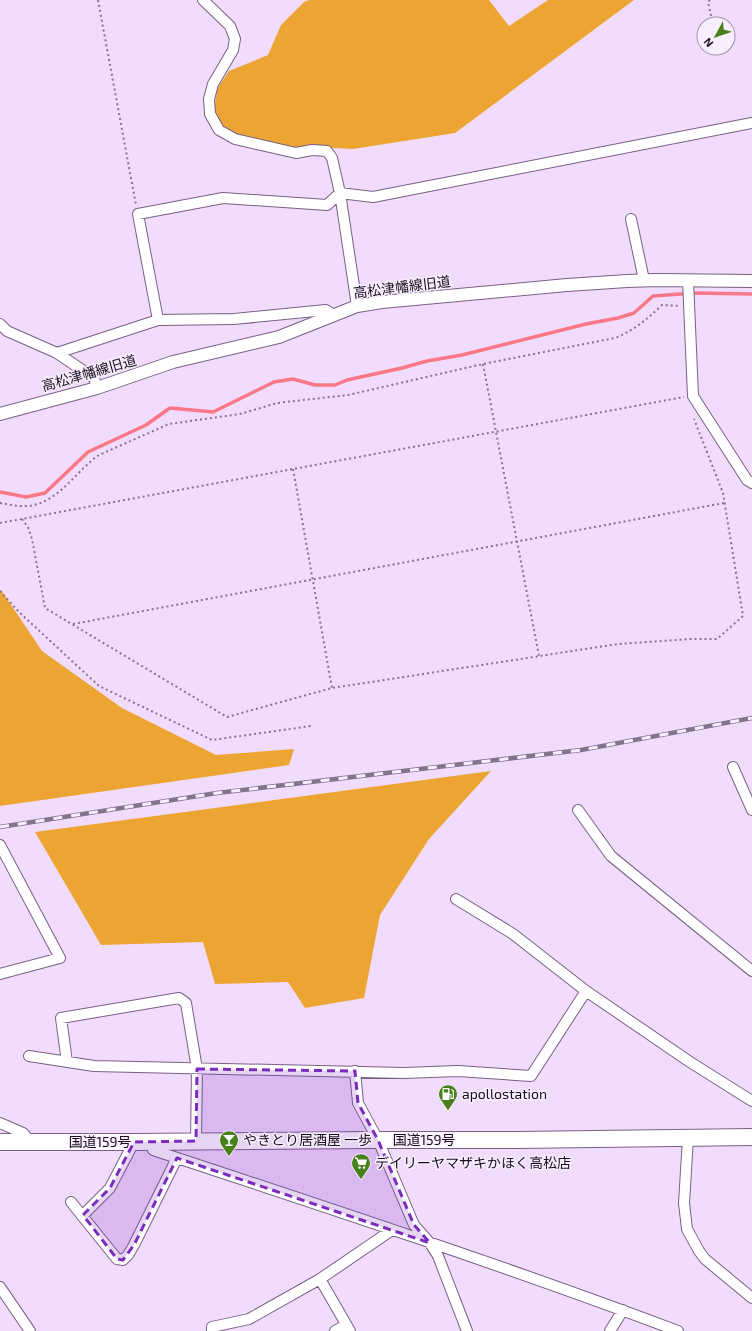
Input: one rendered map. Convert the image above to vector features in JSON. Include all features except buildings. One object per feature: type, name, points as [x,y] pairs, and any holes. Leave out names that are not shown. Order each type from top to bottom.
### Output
[{"type":"highway","name":"国道159号","points":[[0,1142],[517,1140],[752,1137]]},
{"type":"street","points":[[203,0],[230,26],[234,39],[233,50],[213,84],[208,99],[210,114],[219,130],[234,139],[296,153],[312,150],[327,151],[332,158],[340,193],[357,306]]},
{"type":"street","points":[[158,320],[138,214],[223,198],[327,205],[340,193],[373,197],[752,122]]},
{"type":"street","points":[[631,219],[644,280]]},
{"type":"street","name":"高松津幡線旧道","points":[[0,414],[97,388],[173,362],[279,338],[357,306],[382,302],[567,285],[644,280],[688,283],[752,281]]},
{"type":"street","points":[[688,283],[693,396],[747,480],[752,483]]},
{"type":"street","points":[[57,353],[158,320],[234,319],[326,310],[334,315]]},
{"type":"street","points":[[0,324],[8,331],[57,353],[94,378],[97,388]]},
{"type":"street","points":[[733,767],[752,810]]},
{"type":"street","points":[[578,810],[611,856],[752,971]]},
{"type":"street","points":[[0,845],[60,958],[0,974]]},
{"type":"street","points":[[456,899],[513,934],[586,991],[690,1062],[752,1101]]},
{"type":"street","points":[[29,1056],[94,1066],[420,1073],[458,1071],[531,1076],[586,991]]},
{"type":"street","points":[[67,1062],[61,1018],[178,998],[186,1003],[197,1068],[196,1141]]},
{"type":"street","points":[[355,1071],[358,1103],[378,1140],[414,1226],[430,1243],[438,1256],[467,1331]]},
{"type":"street","points":[[0,1123],[23,1133],[31,1142]]},
{"type":"street","points":[[688,1138],[684,1203],[687,1229],[698,1251],[705,1259],[752,1298]]},
{"type":"street","points":[[83,1215],[110,1188],[134,1142]]},
{"type":"street","points":[[151,1142],[153,1150],[430,1243],[623,1310],[677,1331]]},
{"type":"street","points":[[71,1202],[117,1259],[123,1260],[134,1245],[177,1158]]},
{"type":"street","points":[[212,1331],[212,1327],[249,1319],[320,1279],[392,1230]]},
{"type":"street","points":[[320,1279],[348,1328],[335,1331]]},
{"type":"street","points":[[0,1286],[30,1331]]},
{"type":"street","points":[[610,1331],[623,1310]]},
{"type":"path","points":[[98,0],[138,214]]},
{"type":"path","points":[[710,0],[708,2],[711,16]]},
{"type":"path","points":[[0,503],[22,506],[40,503],[58,493],[93,459],[169,424],[240,414],[276,403],[348,394],[483,364],[616,338],[630,332],[662,305],[689,305]]},
{"type":"path","points":[[483,364],[539,656]]},
{"type":"path","points":[[0,523],[693,396]]},
{"type":"path","points":[[22,519],[28,527],[32,539],[45,608],[227,717],[332,688],[618,644],[691,639],[717,639],[743,616],[723,493],[694,419]]},
{"type":"path","points":[[293,469],[332,688]]},
{"type":"path","points":[[72,624],[724,503]]},
{"type":"path","points":[[0,591],[19,612],[99,686],[212,740],[311,726]]},
{"type":"highlighted area","points":[[197,1069],[355,1071],[358,1103],[378,1140],[414,1225],[430,1243],[177,1158],[134,1245],[123,1260],[117,1259],[83,1215],[110,1188],[134,1142],[196,1141]]},
{"type":"shaded area","points":[[309,0],[489,0],[509,26],[548,0],[634,0],[455,133],[353,149],[315,147],[286,149],[242,139],[222,126],[214,110],[217,89],[229,71],[268,55],[281,25],[304,2]]},
{"type":"shaded area","points":[[1,590],[42,651],[122,708],[216,755],[294,749],[289,765],[0,806]]},
{"type":"shaded area","points":[[491,771],[429,839],[380,915],[364,998],[305,1008],[288,982],[215,984],[203,942],[101,945],[35,832]]},
{"type":"waterway","points":[[0,492],[26,497],[45,493],[88,452],[146,425],[170,408],[213,412],[274,382],[293,379],[315,385],[335,385],[347,380],[427,361],[462,355],[586,324],[618,318],[634,313],[653,296],[694,293],[752,294]]},
{"type":"railway","points":[[0,827],[217,793],[581,750],[752,718]]},
{"type":"place","name":"apollostation","points":[[448,1111]]},
{"type":"place","name":"やきとり居酒屋 一歩","points":[[229,1157]]},
{"type":"place","name":"デイリーヤマザキかほく高松店","points":[[361,1180]]}]
